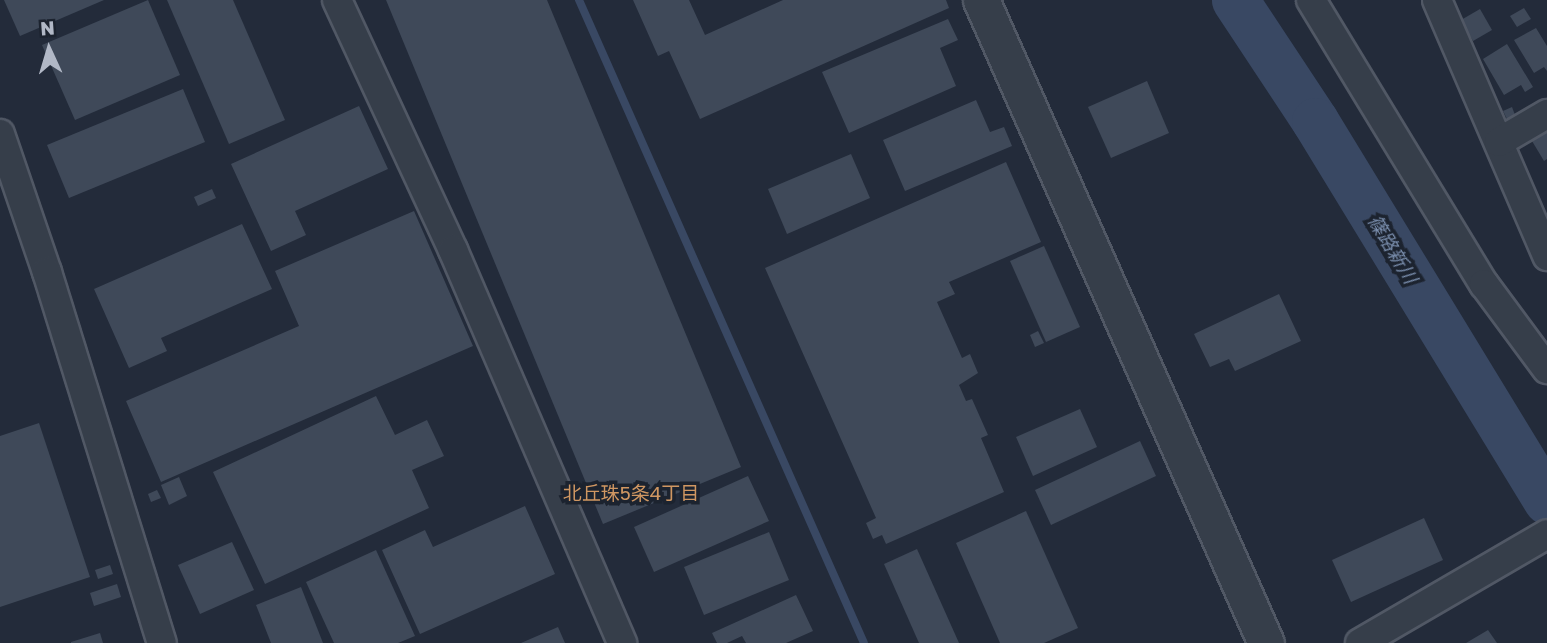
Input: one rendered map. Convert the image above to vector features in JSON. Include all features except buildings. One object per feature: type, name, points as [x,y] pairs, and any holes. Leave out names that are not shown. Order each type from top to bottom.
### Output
[{"type":"street","points":[[337,0],[453,250],[622,643]]},
{"type":"street","points":[[981,0],[1266,643]]},
{"type":"street","points":[[1311,0],[1484,284],[1547,369]]},
{"type":"street","points":[[1437,0],[1547,256]]},
{"type":"street","points":[[1499,142],[1547,114]]},
{"type":"street","points":[[0,134],[47,272],[162,643]]},
{"type":"street","points":[[1360,643],[1547,534]]},
{"type":"waterway","points":[[579,0],[864,643]]},
{"type":"waterway","name":"篠路新川","points":[[1235,0],[1315,121],[1547,501]]},
{"type":"district","name":"北丘珠5条4丁目","points":[[631,493]]}]
